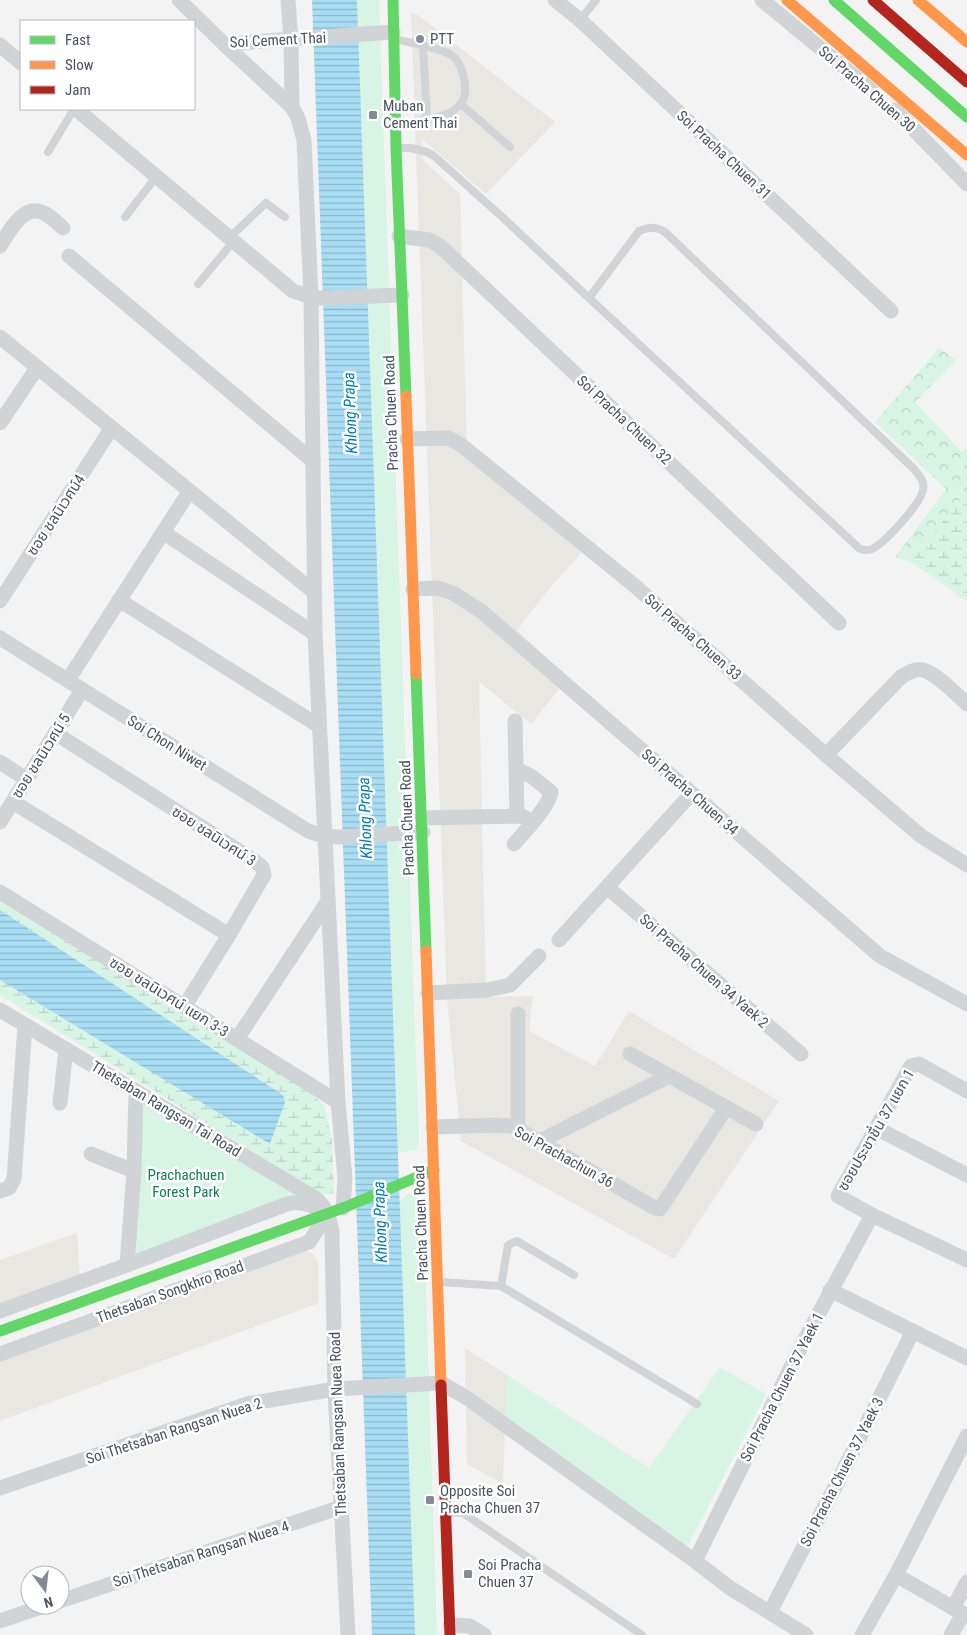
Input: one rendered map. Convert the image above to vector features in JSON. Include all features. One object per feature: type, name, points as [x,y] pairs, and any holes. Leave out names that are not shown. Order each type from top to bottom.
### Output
[{"type":"main road","name":"Pracha Chuen Road","points":[[393,0],[395,124],[423,825],[450,1630]]},
{"type":"main road","points":[[787,0],[967,155]]},
{"type":"main road","points":[[834,0],[967,118]]},
{"type":"main road","points":[[873,0],[967,82]]},
{"type":"main road","points":[[918,0],[967,42]]},
{"type":"main road","name":"Thetsaban Songkhro Road","points":[[0,1332],[328,1214],[434,1170]]},
{"type":"street","name":"Soi Cement Thai","points":[[179,0],[225,46],[251,42],[367,34],[393,35]]},
{"type":"street","points":[[288,0],[291,40],[292,107]]},
{"type":"street","name":"Soi Pracha Chuen 31","points":[[555,0],[580,20],[891,311]]},
{"type":"street","name":"Soi Pracha Chuen 30","points":[[762,0],[900,114],[967,184]]},
{"type":"street","points":[[0,45],[20,62]]},
{"type":"street","points":[[225,46],[292,107],[298,118],[304,140],[316,297],[313,461],[315,634],[319,726],[331,836],[328,901],[338,1102],[349,1206]]},
{"type":"street","points":[[76,110],[293,291],[316,297],[402,295]]},
{"type":"street","points":[[0,246],[16,221],[27,213],[38,210],[46,213],[63,228]]},
{"type":"street","name":"Soi Pracha Chuen 32","points":[[399,236],[428,240],[440,246],[839,623]]},
{"type":"street","points":[[69,256],[313,461]]},
{"type":"street","points":[[0,337],[314,592]]},
{"type":"street","points":[[0,423],[37,368]]},
{"type":"street","name":"ซอย ชลนิเวศน์4","points":[[0,601],[111,429]]},
{"type":"street","name":"Soi Pracha Chuen 33","points":[[407,439],[448,438],[460,444],[635,586],[922,836],[967,865]]},
{"type":"street","points":[[68,680],[189,492]]},
{"type":"street","points":[[164,532],[315,634]]},
{"type":"street","name":"Soi Pracha Chuen 34","points":[[413,589],[438,588],[453,593],[481,611],[880,956],[967,1004]]},
{"type":"street","points":[[119,600],[319,726]]},
{"type":"street","name":"Soi Chon Niwet","points":[[0,638],[308,831],[331,836]]},
{"type":"street","points":[[826,754],[901,677],[912,671],[923,670],[935,677],[967,704]]},
{"type":"street","name":"ซอย ชลนิเวศน์ 5","points":[[0,822],[82,690]]},
{"type":"street","points":[[516,721],[517,816]]},
{"type":"street","name":"ซอย ชลนิเวศน์ 3","points":[[55,733],[262,867],[264,875],[184,1006]]},
{"type":"street","points":[[0,762],[26,779]]},
{"type":"street","points":[[514,844],[532,822],[551,792],[531,776],[516,769]]},
{"type":"street","points":[[559,940],[692,794]]},
{"type":"street","points":[[13,802],[229,935]]},
{"type":"street","points":[[331,836],[393,833],[423,825],[517,816],[522,816],[532,822]]},
{"type":"street","name":"Soi Pracha Chuen 34 Yaek 2","points":[[607,887],[801,1054]]},
{"type":"street","name":"ซอย ชลนิเวศน์ แยก 3-3","points":[[0,892],[338,1102]]},
{"type":"street","points":[[237,1039],[328,901]]},
{"type":"street","points":[[428,993],[487,990],[510,985],[539,956]]},
{"type":"street","name":"Thetsaban Rangsan Tai Road","points":[[0,1010],[315,1198],[322,1204],[328,1214]]},
{"type":"street","points":[[518,1014],[518,1130]]},
{"type":"street","points":[[0,1191],[9,1188],[14,1179],[25,1025]]},
{"type":"street","points":[[60,1103],[66,1049]]},
{"type":"street","points":[[630,1054],[756,1124]]},
{"type":"street","name":"ซอยประชาชื่น 37 แยก 1","points":[[872,1215],[838,1196],[911,1066],[919,1064],[967,1091]]},
{"type":"street","points":[[538,1142],[669,1076]]},
{"type":"street","points":[[127,1266],[134,1171],[136,1091]]},
{"type":"street","name":"Soi Prachachun 36","points":[[433,1127],[512,1126],[655,1208],[660,1209],[726,1108]]},
{"type":"street","points":[[876,1128],[967,1175]]},
{"type":"street","points":[[91,1154],[134,1171]]},
{"type":"street","points":[[0,1311],[127,1266],[287,1204],[296,1202],[315,1207],[328,1214]]},
{"type":"street","name":"Thetsaban Songkhro Road","points":[[0,1354],[309,1242],[328,1214]]},
{"type":"street","name":"Thetsaban Rangsan Nuea Road","points":[[328,1214],[332,1232],[335,1389],[348,1635]]},
{"type":"street","points":[[872,1215],[967,1260]]},
{"type":"street","name":"Soi Pracha Chuen 37 Yaek 1","points":[[695,1561],[830,1290],[872,1215]]},
{"type":"street","points":[[830,1290],[967,1358]]},
{"type":"street","name":"Soi Pracha Chuen 37 Yaek 3","points":[[770,1612],[913,1331]]},
{"type":"street","points":[[441,1383],[467,1398],[730,1588],[806,1635]]},
{"type":"street","name":"Soi Thetsaban Rangsan Nuea 2","points":[[0,1488],[247,1404],[335,1389],[441,1383]]},
{"type":"street","points":[[862,1635],[963,1453],[967,1436]]},
{"type":"street","name":"Soi Thetsaban Rangsan Nuea 4","points":[[70,1597],[341,1507]]},
{"type":"street","points":[[896,1575],[961,1612]]},
{"type":"street","points":[[951,1635],[961,1612],[967,1582]]},
{"type":"street","points":[[0,1620],[20,1614]]},
{"type":"street","points":[[450,1630],[470,1626],[484,1635]]},
{"type":"lane","points":[[580,20],[596,0]]},
{"type":"lane","points":[[393,35],[453,56],[463,71],[466,93],[462,105],[451,112],[427,119],[395,124]]},
{"type":"lane","points":[[423,46],[427,119]]},
{"type":"lane","points":[[462,105],[510,147]]},
{"type":"lane","points":[[48,152],[74,110]]},
{"type":"lane","points":[[396,148],[411,148],[434,156],[860,549],[870,550],[884,541],[894,532],[922,496],[924,488],[921,478],[914,469],[665,232],[657,228],[648,227],[639,231],[589,298]]},
{"type":"lane","points":[[125,217],[156,177]]},
{"type":"lane","points":[[198,284],[231,240],[266,203],[285,217]]},
{"type":"lane","points":[[500,1286],[508,1245],[517,1241],[574,1275]]},
{"type":"lane","points":[[438,1282],[500,1286],[697,1404]]},
{"type":"lane","points":[[446,1513],[463,1513],[642,1635]]},
{"type":"shaded area","points":[[411,13],[418,15],[555,122],[486,194],[422,139],[423,160],[460,194],[467,454],[582,552],[548,590],[517,630],[568,678],[531,724],[479,682],[486,997],[533,996],[529,1031],[595,1066],[629,1011],[779,1101],[674,1259],[461,1141],[447,998]]},
{"type":"shaded area","points":[[77,1233],[80,1281],[0,1308],[0,1260]]},
{"type":"shaded area","points":[[305,1250],[312,1253],[318,1261],[319,1303],[0,1421],[0,1359]]},
{"type":"shaded area","points":[[465,1348],[507,1375],[503,1484],[467,1464]]},
{"type":"green space","points":[[357,0],[379,0],[419,1142],[415,1150],[398,1153]]},
{"type":"green space","points":[[939,348],[956,360],[915,402],[962,452],[967,448],[967,491],[911,562],[895,557],[946,489],[875,422]]},
{"type":"green space","points":[[967,491],[967,601],[911,562]]},
{"type":"green space","points":[[0,895],[300,1083],[324,1105],[332,1139],[334,1193],[322,1195],[0,995],[0,980],[271,1144],[283,1095],[0,910]]},
{"type":"green space","name":"Prachachuen Forest Park","points":[[139,1097],[298,1194],[134,1256]]},
{"type":"green space","points":[[410,1192],[417,1193],[423,1198],[437,1635],[415,1635],[399,1202]]},
{"type":"green space","points":[[720,1367],[766,1394],[688,1546],[683,1547],[505,1417],[507,1375],[649,1468]]},
{"type":"water","name":"Khlong Prapa","points":[[312,0],[357,0],[415,1635],[372,1635]]},
{"type":"water","points":[[0,910],[283,1095],[285,1102],[270,1144],[0,980]]},
{"type":"traffic: fast","points":[[393,0],[396,148],[406,396]]},
{"type":"traffic: fast","points":[[834,0],[967,117]]},
{"type":"traffic: fast","points":[[416,674],[426,951]]},
{"type":"traffic: fast","points":[[0,1331],[343,1208],[434,1170]]},
{"type":"traffic: slow","points":[[787,0],[967,155]]},
{"type":"traffic: slow","points":[[918,0],[967,42]]},
{"type":"traffic: slow","points":[[406,396],[416,674]]},
{"type":"traffic: slow","points":[[426,951],[441,1385]]},
{"type":"traffic: jam","points":[[873,0],[967,82]]},
{"type":"traffic: jam","points":[[441,1385],[450,1635]]},
{"type":"place","name":"PTT","points":[[420,39]]},
{"type":"place","name":"Muban Cement Thai","points":[[373,115]]},
{"type":"place","name":"Opposite Soi Pracha Chuen 37","points":[[430,1500]]},
{"type":"place","name":"Soi Pracha Chuen 37","points":[[468,1574]]}]
